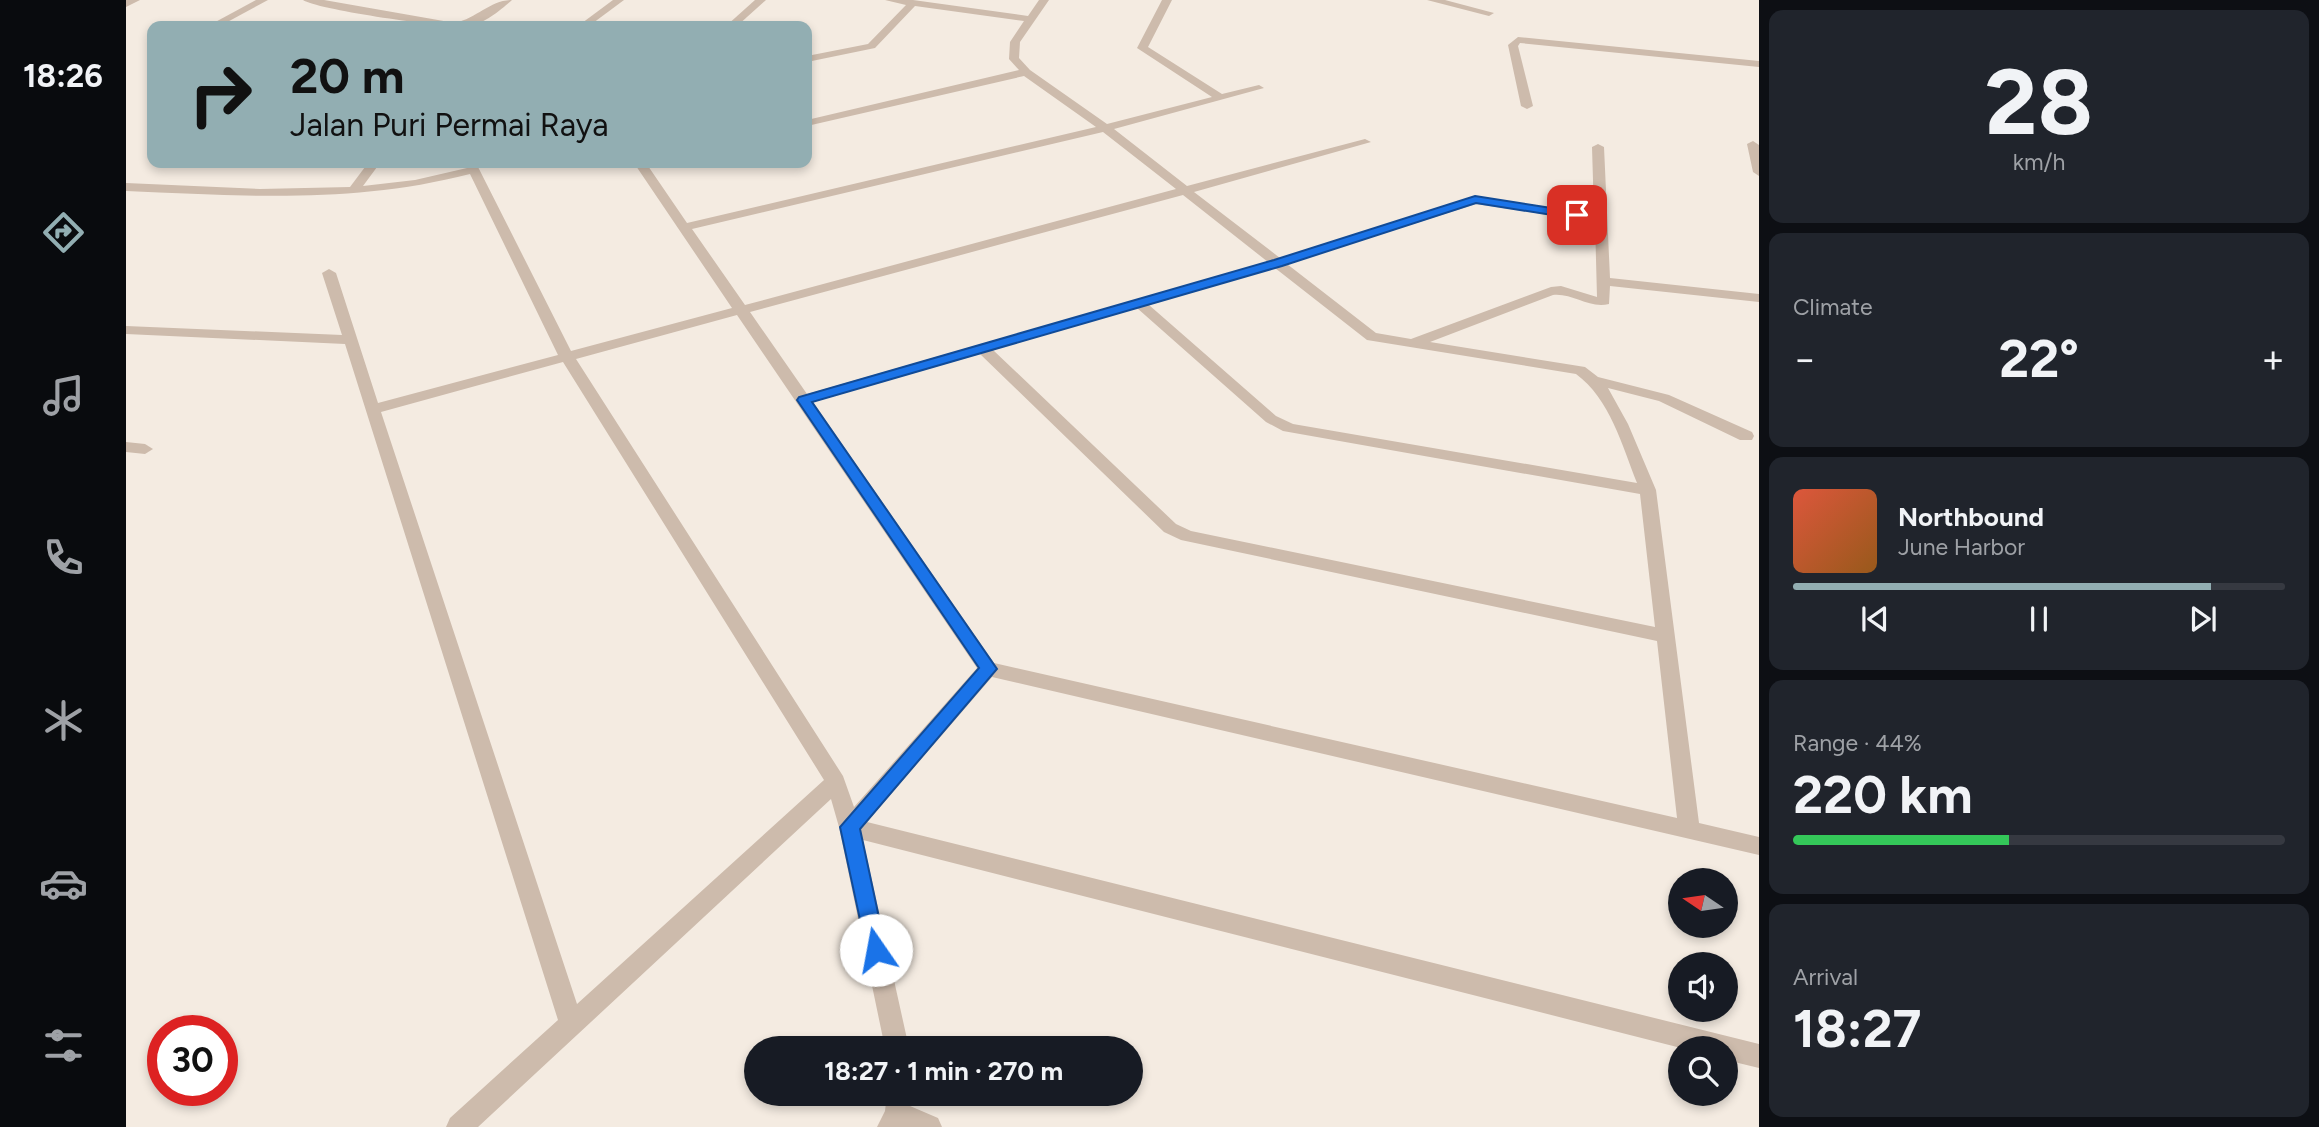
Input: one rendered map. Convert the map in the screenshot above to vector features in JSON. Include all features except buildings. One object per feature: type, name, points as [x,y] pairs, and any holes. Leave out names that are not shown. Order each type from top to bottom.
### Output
[{"type":"street","points":[[126,4],[135,0]]},
{"type":"street","points":[[223,21],[263,0]]},
{"type":"street","points":[[307,0],[427,21]]},
{"type":"street","points":[[476,21],[507,0]]},
{"type":"street","points":[[590,21],[619,0]]},
{"type":"street","points":[[737,21],[761,0]]},
{"type":"street","points":[[890,0],[1030,19]]},
{"type":"street","points":[[1044,0],[1016,42],[1014,59],[1026,72],[1105,128],[1372,337],[1580,370],[1596,381],[1664,398],[1746,436]]},
{"type":"street","points":[[1167,0],[1142,48],[1221,98]]},
{"type":"street","points":[[1432,0],[1489,13]]},
{"type":"street","points":[[812,58],[870,46],[913,3]]},
{"type":"street","points":[[1527,106],[1514,56],[1513,45],[1518,40],[1759,64]]},
{"type":"street","points":[[812,121],[1026,72]]},
{"type":"street","points":[[685,228],[1105,128],[1259,88]]},
{"type":"street","points":[[373,409],[1365,142]]},
{"type":"street","points":[[1753,144],[1759,172]]},
{"type":"street","points":[[1412,343],[1551,291],[1561,290],[1604,301],[1598,147]]},
{"type":"street","points":[[354,191],[370,168]]},
{"type":"street","points":[[126,187],[232,191],[354,191],[398,187],[465,168]]},
{"type":"street","points":[[473,168],[567,357],[836,782],[850,827],[894,1036]]},
{"type":"street","points":[[643,168],[988,669],[1759,846]]},
{"type":"street","points":[[804,400],[1278,263],[1475,200],[1601,219]]},
{"type":"street","points":[[329,272],[571,1023]]},
{"type":"street","points":[[1603,281],[1759,298]]},
{"type":"street","points":[[1139,303],[1271,419],[1289,428],[1648,490]]},
{"type":"street","points":[[126,330],[351,340]]},
{"type":"street","points":[[982,348],[1170,528],[1188,536],[1665,636]]},
{"type":"street","points":[[1596,381],[1613,410],[1648,490],[1689,829]]},
{"type":"street","points":[[126,447],[145,449]]},
{"type":"street","points":[[850,827],[988,669]]},
{"type":"street","points":[[459,1127],[836,782]]},
{"type":"street","points":[[850,827],[1759,1056]]},
{"type":"street","points":[[895,1111],[929,1127]]},
{"type":"route","points":[[876,950],[850,827],[988,669],[804,400],[1278,263],[1475,200],[1577,215]]}]
